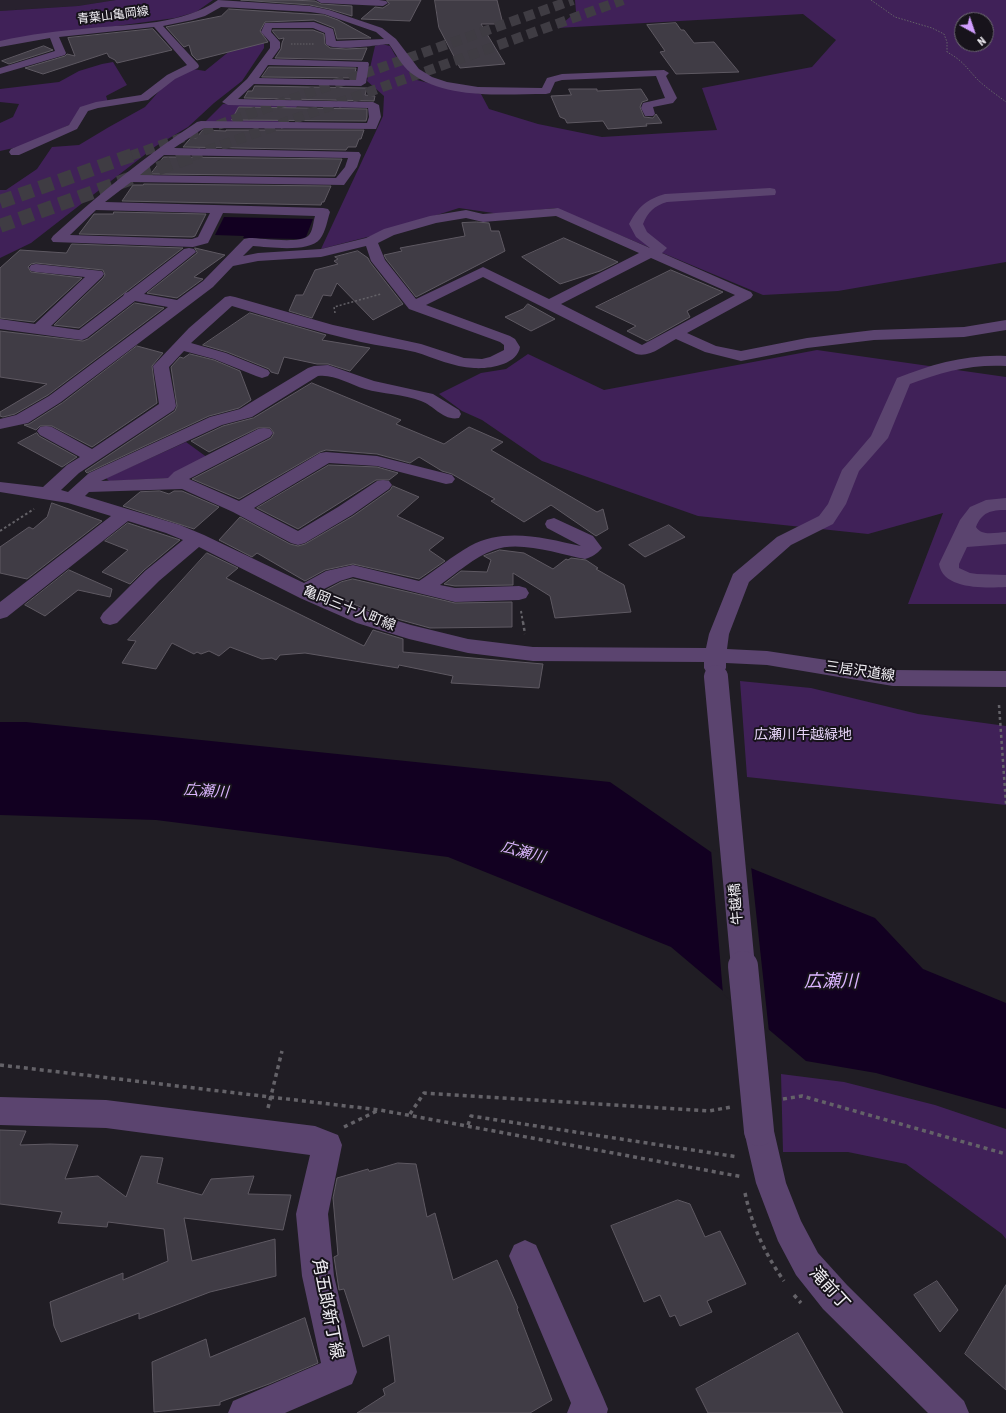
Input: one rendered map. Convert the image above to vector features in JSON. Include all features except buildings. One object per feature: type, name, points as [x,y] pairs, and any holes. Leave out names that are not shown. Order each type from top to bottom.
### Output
[{"type":"street","points":[[298,8],[308,0]]},
{"type":"street","points":[[321,0],[383,3]]},
{"type":"street","points":[[222,2],[298,8],[326,12],[379,30],[387,34],[414,69],[427,79],[467,90],[546,91],[551,80],[562,77],[662,73],[671,98],[665,102],[647,105],[649,114]]},
{"type":"street","name":"青葉山亀岡線","points":[[0,44],[156,24],[198,15],[210,10],[222,2]]},
{"type":"street","points":[[15,152],[73,127],[84,109],[96,105],[144,98],[171,77],[194,66],[156,24]]},
{"type":"street","points":[[219,208],[204,240],[193,243],[58,239],[126,178],[161,151],[201,124],[372,127],[375,117],[373,105],[228,102],[251,81],[275,48],[275,42],[266,32],[268,24],[314,25],[330,31],[331,44],[357,44],[392,41]]},
{"type":"street","points":[[0,71],[61,53],[62,47],[54,36]]},
{"type":"street","points":[[251,81],[361,83],[364,64],[264,62]]},
{"type":"street","points":[[126,178],[340,182],[351,167],[355,154],[161,151]]},
{"type":"street","points":[[550,304],[660,248],[641,234],[636,224],[643,209],[650,203],[665,198],[770,192]]},
{"type":"street","points":[[0,424],[22,419],[55,399],[208,284],[249,242],[299,244],[312,241],[315,238],[323,212],[219,208],[93,206]]},
{"type":"street","points":[[228,263],[258,257],[321,254],[371,241],[389,232],[434,219],[466,214],[482,218],[558,212],[746,295],[642,351],[483,271],[414,306]]},
{"type":"street","points":[[41,500],[73,469],[168,406],[161,366],[194,331],[230,300],[361,336],[420,349],[462,363],[489,363],[504,357],[511,352],[512,347],[510,342],[505,338],[414,306],[378,261],[371,241]]},
{"type":"street","points":[[0,324],[82,334],[189,252]]},
{"type":"street","points":[[36,268],[98,274],[39,329]]},
{"type":"street","points":[[130,296],[180,305]]},
{"type":"street","points":[[428,321],[491,343],[504,357]]},
{"type":"street","points":[[675,333],[711,349],[741,356],[807,343],[874,335],[964,332],[1006,325]]},
{"type":"street","points":[[182,344],[220,356],[262,373]]},
{"type":"street","name":"牛越橋","points":[[759,1131],[715,666],[719,634],[740,579],[784,541],[826,520],[837,504],[851,470],[879,438],[903,381],[927,371],[955,365],[986,360],[1006,361]]},
{"type":"street","points":[[78,492],[95,477],[216,421],[246,413],[314,371],[328,370],[370,385],[427,397],[453,414]]},
{"type":"street","points":[[46,431],[92,456]]},
{"type":"street","points":[[173,483],[180,476],[264,433]]},
{"type":"street","points":[[240,508],[326,457],[377,461],[446,479]]},
{"type":"street","points":[[78,492],[185,483],[240,508],[298,539],[345,511],[383,485]]},
{"type":"street","name":"亀岡三十人町線","points":[[0,487],[41,500],[78,492],[126,514],[197,539],[307,593],[364,618],[385,625],[468,646],[533,654],[715,666]]},
{"type":"street","points":[[1006,504],[983,507],[975,512],[949,564],[950,571],[958,577],[968,580],[1006,581]]},
{"type":"street","points":[[0,612],[126,514]]},
{"type":"street","points":[[422,588],[478,549],[491,543],[505,540],[524,541],[585,553],[592,548],[586,540],[554,524]]},
{"type":"street","points":[[967,528],[969,533],[973,536],[984,538],[1006,538]]},
{"type":"street","points":[[954,555],[961,547],[970,542],[984,538]]},
{"type":"street","points":[[110,618],[152,576],[197,539]]},
{"type":"street","points":[[307,593],[312,587],[333,576],[353,571],[455,595],[519,593]]},
{"type":"street","name":"三居沢道線","points":[[715,666],[767,658],[893,678],[1006,680]]},
{"type":"street","points":[[0,1111],[106,1114],[321,1143]]},
{"type":"street","name":"滝前丁","points":[[759,1131],[771,1183],[788,1230],[807,1264],[835,1297],[952,1413]]},
{"type":"street","name":"角五郎新丁線","points":[[245,1413],[340,1372],[318,1276],[312,1214],[321,1143]]},
{"type":"street","points":[[525,1256],[591,1409],[584,1413]]},
{"type":"path","points":[[871,0],[894,17],[932,28],[944,34],[947,52],[958,58],[969,68],[977,79],[1006,102]]},
{"type":"path","points":[[275,44],[331,44]]},
{"type":"path","points":[[336,317],[334,307],[383,294]]},
{"type":"path","points":[[0,531],[41,500]]},
{"type":"path","points":[[522,616],[525,635]]},
{"type":"path","points":[[999,706],[1006,804]]},
{"type":"path","points":[[269,1104],[282,1051]]},
{"type":"path","points":[[0,1065],[410,1114],[742,1176]]},
{"type":"path","points":[[410,1114],[424,1093],[709,1111],[732,1107]]},
{"type":"path","points":[[779,1100],[802,1096],[1006,1154]]},
{"type":"path","points":[[321,1143],[380,1110]]},
{"type":"path","points":[[468,1125],[471,1116],[742,1157]]},
{"type":"shaded area","points":[[0,0],[116,0],[78,6],[0,11]]},
{"type":"green space","points":[[116,0],[213,0],[196,12],[175,18],[0,42],[0,11],[78,6]]},
{"type":"green space","points":[[575,0],[1006,0],[1006,262],[838,291],[763,295],[555,208],[500,214],[459,208],[371,236],[321,249],[383,116],[384,96],[367,81],[375,46],[382,44],[390,46],[395,55],[417,80],[481,94],[489,109],[538,124],[602,137],[717,130],[702,88],[812,67],[836,40],[803,14],[557,28],[576,12]]},
{"type":"green space","points":[[247,37],[264,42],[264,48],[242,81],[214,103],[188,127],[156,146],[31,243],[0,258],[0,190],[6,190],[37,169],[52,147],[79,145],[145,107],[169,80],[193,69],[205,71]]},
{"type":"green space","points":[[113,62],[127,85],[106,96],[108,102],[83,107],[73,123],[27,145],[0,151],[0,123],[13,117],[19,104],[0,102],[0,89],[59,82],[79,71]]},
{"type":"green space","points":[[223,104],[297,106],[287,123],[205,122]]},
{"type":"green space","points":[[817,350],[1006,377],[1006,604],[908,604],[943,513],[868,534],[698,516],[542,461],[482,420],[462,411],[439,394],[481,373],[506,369],[528,354],[604,390]]},
{"type":"green space","points":[[186,442],[208,458],[169,478],[109,481],[106,478]]},
{"type":"green space","name":"広瀬川牛越緑地","points":[[740,681],[811,688],[918,714],[1006,726],[1006,805],[747,777]]},
{"type":"green space","points":[[781,1074],[844,1082],[935,1105],[1006,1129],[1006,1239],[1002,1234],[906,1164],[848,1152],[783,1152]]},
{"type":"water","points":[[224,217],[313,219],[306,237],[300,239],[243,238],[244,236],[215,235]]},
{"type":"water","name":"広瀬川","points":[[0,722],[26,722],[610,782],[711,852],[875,918],[923,969],[1006,1003],[1006,1109],[876,1073],[806,1061],[671,947],[448,857],[156,820],[0,815]]},
{"type":"pier","points":[[711,849],[751,866],[769,1032],[723,994]]},
{"type":"tunnel","points":[[130,156],[573,0]]},
{"type":"tunnel","points":[[192,156],[623,0]]},
{"type":"tunnel","points":[[0,202],[132,155]]},
{"type":"tunnel","points":[[0,226],[195,155]]}]
